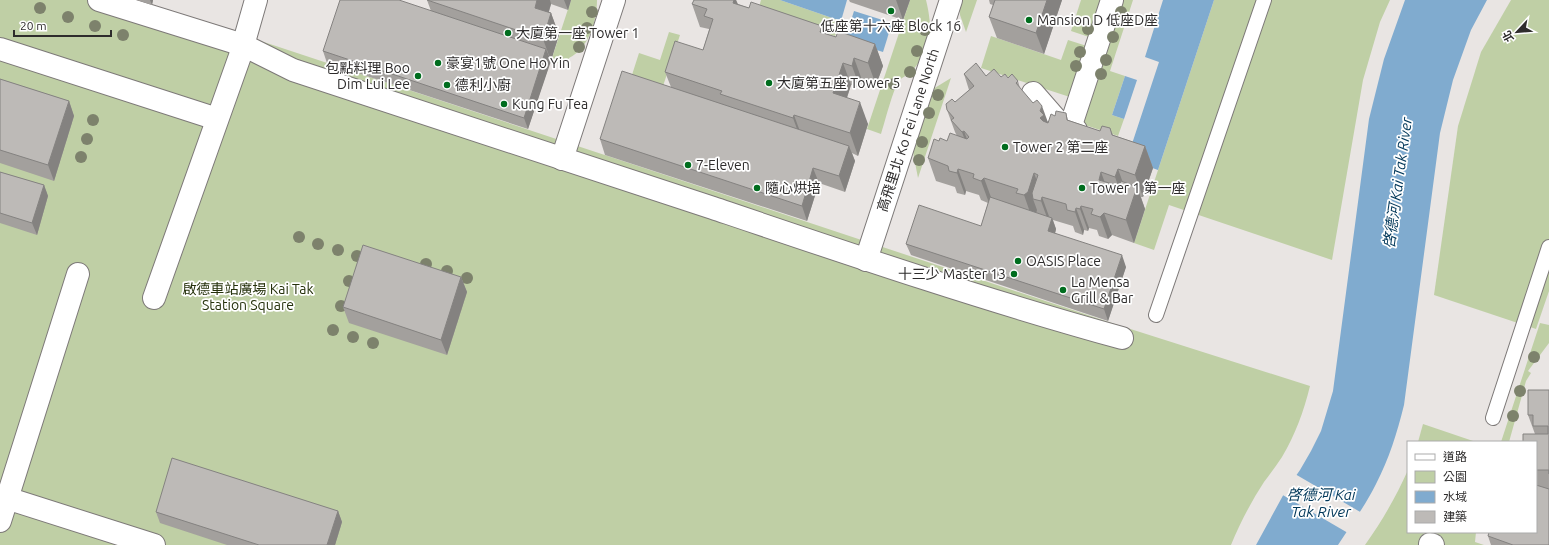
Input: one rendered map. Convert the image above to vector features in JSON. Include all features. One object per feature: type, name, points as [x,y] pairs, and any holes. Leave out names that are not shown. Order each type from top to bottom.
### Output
[{"type":"street","points":[[99,0],[243,45],[293,70],[866,260],[1043,316],[1122,338]]},
{"type":"street","points":[[154,298],[243,45],[256,0]]},
{"type":"street","points":[[562,159],[614,0]]},
{"type":"street","name":"高飛里北 Ko Fei Lane North","points":[[866,260],[951,0]]},
{"type":"street","points":[[1070,128],[1112,0]]},
{"type":"street","points":[[0,49],[217,118]]},
{"type":"street","points":[[1033,93],[1060,124],[1097,137]]},
{"type":"street","points":[[0,521],[4,497],[78,274]]},
{"type":"street","points":[[4,497],[154,545]]},
{"type":"lane","points":[[1156,315],[1264,0]]},
{"type":"lane","points":[[1493,418],[1549,247]]},
{"type":"green space","name":"啟德車站廣場 Kai Tak Station Square","points":[[0,0],[137,0],[1121,326],[1310,386],[1305,405],[1299,423],[1287,449],[1255,497],[1231,545],[0,545]]},
{"type":"green space","points":[[571,0],[597,0],[597,8],[587,41],[582,48],[569,58],[567,66],[551,61]]},
{"type":"green space","points":[[761,0],[780,0],[841,21],[835,36],[758,11]]},
{"type":"green space","points":[[910,0],[926,0],[930,20],[929,38],[927,47],[918,64],[897,84],[881,134],[867,129]]},
{"type":"green space","points":[[959,0],[977,0],[966,32],[960,15]]},
{"type":"green space","points":[[1081,0],[1105,0],[1092,38],[1071,31]]},
{"type":"green space","points":[[1119,0],[1133,0],[1110,71],[1125,76],[1112,115],[1124,119],[1118,136],[1079,123]]},
{"type":"green space","points":[[1214,0],[1390,0],[1380,22],[1363,80],[1332,260],[1169,205],[1154,250],[1134,243]]},
{"type":"green space","points":[[1511,0],[1549,0],[1549,291],[1536,329],[1434,295],[1458,126],[1481,52]]},
{"type":"green space","points":[[669,32],[680,35],[662,89],[631,78],[639,53],[660,60]]},
{"type":"green space","points":[[991,36],[1061,60],[1068,40],[1090,47],[1073,98],[981,68]]},
{"type":"green space","points":[[951,78],[918,178],[913,152],[915,130],[933,89]]},
{"type":"green space","points":[[1540,323],[1549,325],[1549,343],[1528,371],[1531,373],[1526,381],[1509,441],[1501,441]]},
{"type":"green space","points":[[1423,424],[1473,441],[1418,441]]},
{"type":"green space","points":[[1407,472],[1407,533],[1476,533],[1475,542],[1484,545],[1365,545],[1399,490]]},
{"type":"water","points":[[780,0],[847,0],[841,21]]},
{"type":"water","points":[[1163,0],[1214,0],[1158,170],[1127,159],[1159,62],[1145,57]]},
{"type":"water","name":"啓德河 Kai Tak River","points":[[1405,0],[1487,0],[1471,30],[1453,80],[1440,133],[1404,405],[1392,446],[1381,475],[1358,515],[1338,545],[1256,545],[1286,490],[1311,451],[1321,431],[1333,391],[1369,119],[1384,59]]},
{"type":"water","points":[[854,11],[892,23],[883,52],[845,40]]},
{"type":"water","points":[[1125,76],[1137,80],[1124,119],[1112,115]]},
{"type":"pier","points":[[1295,474],[1362,513],[1348,533],[1281,494]]},
{"type":"building","points":[[340,0],[399,0],[546,49],[524,118],[323,51]]},
{"type":"building","points":[[427,0],[537,0],[535,8],[551,13],[543,39]]},
{"type":"building","name":"大廈第五座 Tower 5","points":[[694,0],[734,0],[733,3],[749,8],[751,2],[822,26],[820,32],[836,37],[838,31],[875,44],[868,63],[854,58],[852,66],[843,63],[833,93],[860,102],[850,133],[794,115],[793,118],[720,94],[722,91],[665,72],[675,41],[703,50],[713,19],[704,16],[707,9],[692,4]]},
{"type":"building","points":[[995,0],[1047,0],[1036,33],[989,17]]},
{"type":"building","points":[[976,63],[986,76],[994,69],[1001,77],[1005,74],[1008,78],[1012,74],[1018,81],[1016,83],[1033,103],[1037,100],[1042,106],[1040,111],[1044,115],[1040,118],[1043,121],[1048,123],[1051,114],[1055,116],[1056,111],[1066,113],[1067,120],[1100,131],[1102,126],[1110,128],[1112,135],[1145,146],[1135,175],[1118,169],[1115,177],[1101,172],[1099,180],[1119,186],[1121,181],[1137,187],[1126,220],[1104,213],[1100,217],[1091,214],[1093,209],[1081,206],[1080,209],[1076,208],[1075,212],[1067,210],[1066,204],[1042,197],[1041,201],[1033,199],[1032,193],[1038,175],[1034,173],[1028,192],[1024,195],[1016,193],[1018,189],[984,178],[981,181],[973,178],[974,174],[958,169],[957,173],[949,171],[948,166],[928,158],[934,139],[939,141],[940,138],[947,141],[950,133],[967,139],[969,137],[951,120],[954,118],[947,110],[946,104],[952,99],[955,102],[974,86],[964,74]]},
{"type":"building","points":[[622,71],[849,146],[839,176],[813,168],[802,206],[600,139]]},
{"type":"building","points":[[0,79],[69,101],[48,165],[0,150]]},
{"type":"building","points":[[0,172],[44,185],[32,223],[0,213]]},
{"type":"building","name":"OASIS Place","points":[[990,197],[1052,218],[1048,231],[1122,255],[1104,309],[906,244],[919,205],[981,226]]},
{"type":"building","points":[[363,245],[461,277],[441,340],[343,307]]},
{"type":"building","points":[[1528,390],[1549,390],[1549,470],[1537,470],[1537,441],[1523,441],[1523,434],[1548,434],[1548,426],[1533,426],[1533,415],[1528,415]]},
{"type":"building","points":[[172,458],[338,511],[327,545],[259,545],[156,512]]},
{"type":"building","points":[[1537,485],[1549,489],[1549,545],[1513,545],[1488,536],[1489,533],[1537,533]]},
{"type":"place","name":"低座第十六座 Block 16","points":[[891,11]]},
{"type":"place","name":"Mansion D 低座D座","points":[[1029,20]]},
{"type":"place","name":"大廈第一座 Tower 1","points":[[508,33]]},
{"type":"place","name":"豪宴1號 One Ho Yin","points":[[438,63]]},
{"type":"place","name":"包點料理 Boo Dim Lui Lee","points":[[418,76]]},
{"type":"place","name":"大廈第五座 Tower 5","points":[[769,83]]},
{"type":"place","name":"德利小廚","points":[[447,85]]},
{"type":"place","name":"Kung Fu Tea","points":[[504,104]]},
{"type":"place","name":"Tower 2 第二座","points":[[1005,147]]},
{"type":"place","name":"7-Eleven","points":[[688,165]]},
{"type":"place","name":"隨心烘培","points":[[757,188]]},
{"type":"place","name":"Tower 1 第一座","points":[[1082,188]]},
{"type":"place","name":"OASIS Place","points":[[1018,261]]},
{"type":"place","name":"十三少 Master 13","points":[[1014,274]]},
{"type":"place","name":"La Mensa Grill & Bar","points":[[1063,290]]}]
